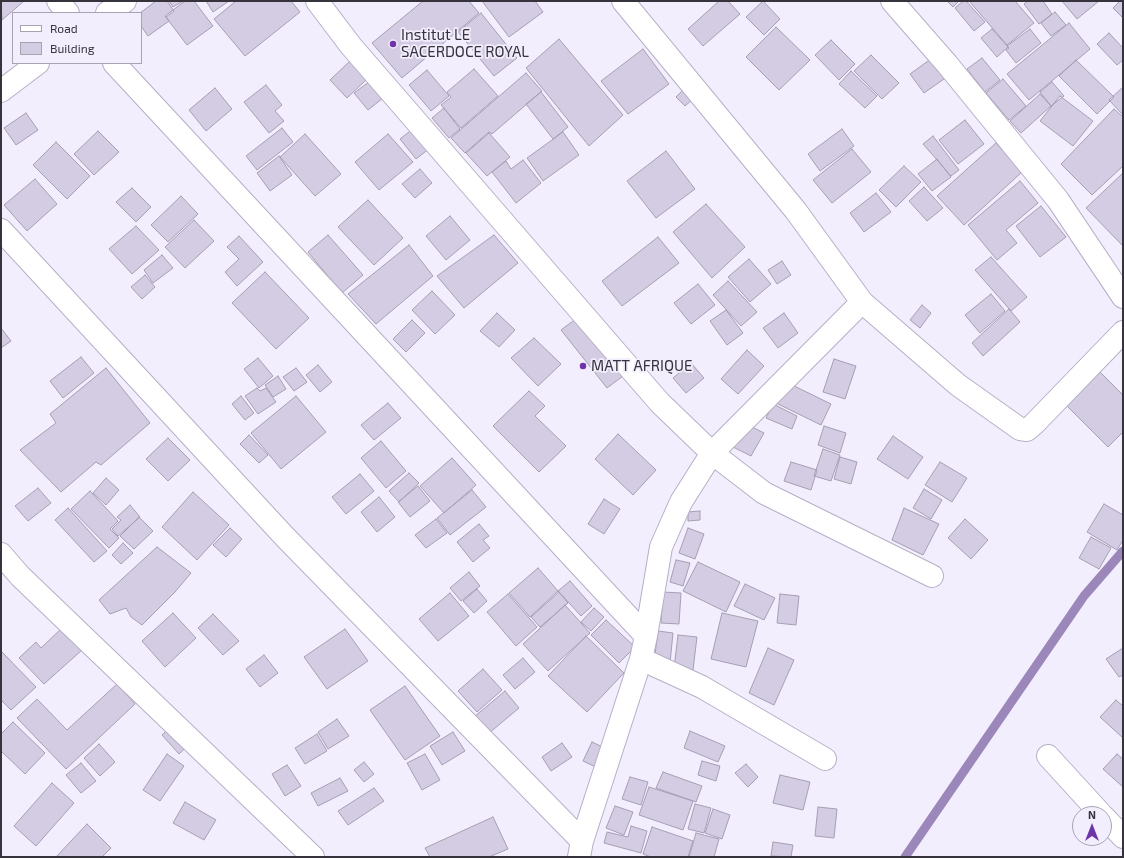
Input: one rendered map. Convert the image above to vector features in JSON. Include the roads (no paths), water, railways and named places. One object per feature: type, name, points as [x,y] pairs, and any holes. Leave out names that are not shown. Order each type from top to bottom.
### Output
[{"type":"street","points":[[58,1],[67,12]]},
{"type":"street","points":[[108,12],[125,1]]},
{"type":"street","points":[[317,1],[351,46],[660,403],[712,453],[764,493],[932,576]]},
{"type":"street","points":[[623,1],[796,211],[862,302],[958,385],[1020,429],[1027,430],[1034,424],[1123,332]]},
{"type":"street","points":[[892,1],[947,64],[1058,200],[1123,297]]},
{"type":"street","points":[[1,91],[37,64]]},
{"type":"street","points":[[115,64],[646,636]]},
{"type":"street","points":[[1,230],[285,537],[581,849],[641,659],[661,546],[681,502],[712,453],[862,302]]},
{"type":"street","points":[[1,554],[20,576],[313,857]]},
{"type":"street","points":[[641,659],[702,687],[825,759]]},
{"type":"street","points":[[1048,756],[1094,806]]},
{"type":"street","points":[[1112,825],[1123,837]]},
{"type":"waterway","points":[[905,857],[1084,596],[1123,551]]},
{"type":"place","name":"Institut LE SACERDOCE ROYAL","points":[[393,44]]},
{"type":"place","name":"MATT AFRIQUE","points":[[583,366]]}]
